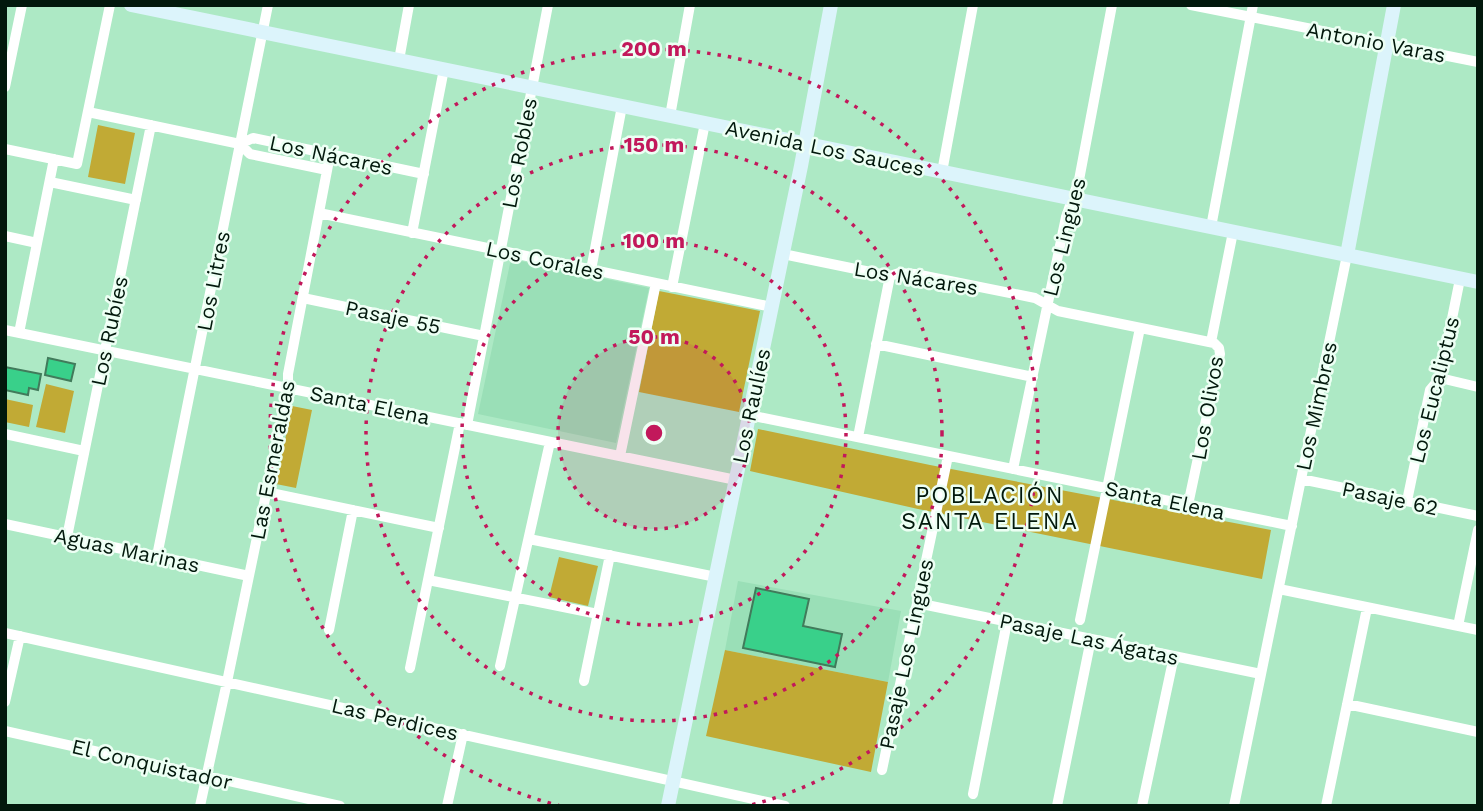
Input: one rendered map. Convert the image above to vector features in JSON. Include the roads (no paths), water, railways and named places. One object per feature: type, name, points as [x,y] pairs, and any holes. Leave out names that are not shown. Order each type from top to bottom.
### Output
[{"type":"street","points":[[5,87],[22,5]]},
{"type":"street","points":[[5,149],[77,164],[110,5]]},
{"type":"street","name":"Avenida Los Sauces","points":[[131,5],[1478,282]]},
{"type":"street","name":"Los Litres","points":[[157,556],[268,5]]},
{"type":"street","points":[[399,60],[410,5]]},
{"type":"street","name":"Los Robles","points":[[410,668],[439,528],[484,336],[548,5]]},
{"type":"street","points":[[670,116],[690,5]]},
{"type":"street","name":"Los Raulíes","points":[[668,806],[806,144],[831,5]]},
{"type":"street","points":[[942,172],[973,5]]},
{"type":"street","name":"Los Lingues","points":[[1013,469],[1066,217],[1079,180],[1112,5]]},
{"type":"street","name":"Antonio Varas","points":[[1191,5],[1478,62]]},
{"type":"street","points":[[1211,228],[1253,5]]},
{"type":"street","name":"Los Mimbres","points":[[1234,806],[1348,255],[1394,5]]},
{"type":"street","points":[[412,233],[444,69]]},
{"type":"street","points":[[591,270],[622,106]]},
{"type":"street","name":"Los Nácares","points":[[88,112],[240,144],[250,154],[327,170]]},
{"type":"street","points":[[672,287],[705,123]]},
{"type":"street","name":"Los Rubíes","points":[[67,537],[151,125]]},
{"type":"street","name":"Los Nácares","points":[[240,144],[253,138],[424,174]]},
{"type":"street","name":"Las Esmeraldas","points":[[200,806],[288,388],[288,374],[330,155]]},
{"type":"street","points":[[19,333],[54,159]]},
{"type":"street","points":[[50,182],[136,200]]},
{"type":"street","name":"Los Corales","points":[[319,213],[772,307]]},
{"type":"street","name":"Los Olivos","points":[[1188,505],[1220,354],[1217,345],[1211,342],[1233,232]]},
{"type":"street","points":[[5,236],[37,243]]},
{"type":"street","name":"Los Nácares","points":[[783,254],[890,276],[899,273],[915,274],[1035,298],[1058,311],[1211,342]]},
{"type":"street","points":[[858,437],[890,276]]},
{"type":"street","name":"Los Eucaliptus","points":[[1407,501],[1430,390],[1440,378],[1460,279]]},
{"type":"street","points":[[620,456],[656,283]]},
{"type":"street","name":"Pasaje 55","points":[[303,298],[484,336]]},
{"type":"street","points":[[1080,620],[1140,328]]},
{"type":"street","name":"Santa Elena","points":[[5,330],[736,480]]},
{"type":"street","points":[[876,344],[1033,377]]},
{"type":"street","points":[[1440,378],[1478,387]]},
{"type":"street","name":"Santa Elena","points":[[749,415],[1292,526]]},
{"type":"street","points":[[5,435],[85,451]]},
{"type":"street","points":[[500,666],[550,442]]},
{"type":"street","name":"Pasaje Los Lingues","points":[[882,770],[948,456]]},
{"type":"street","name":"Pasaje 62","points":[[1301,479],[1478,516]]},
{"type":"street","points":[[267,492],[439,528]]},
{"type":"street","points":[[329,630],[353,510]]},
{"type":"street","name":"Aguas Marinas","points":[[5,524],[249,576]]},
{"type":"street","points":[[1458,626],[1478,530]]},
{"type":"street","points":[[528,538],[716,577]]},
{"type":"street","points":[[584,681],[610,555]]},
{"type":"street","points":[[428,580],[598,614]]},
{"type":"street","points":[[1279,589],[1478,631]]},
{"type":"street","name":"Pasaje Las Ágatas","points":[[917,603],[1261,674]]},
{"type":"street","points":[[1326,806],[1367,608]]},
{"type":"street","points":[[973,794],[1007,622]]},
{"type":"street","name":"Las Perdices","points":[[5,633],[785,806]]},
{"type":"street","points":[[5,702],[20,636]]},
{"type":"street","points":[[1057,806],[1091,639]]},
{"type":"street","points":[[1142,806],[1174,656]]},
{"type":"street","points":[[1347,704],[1478,732]]},
{"type":"street","name":"El Conquistador","points":[[5,731],[340,806]]},
{"type":"street","points":[[447,806],[463,734]]},
{"type":"district","name":"POBLACIÓN SANTA ELENA","points":[[990,508]]}]
